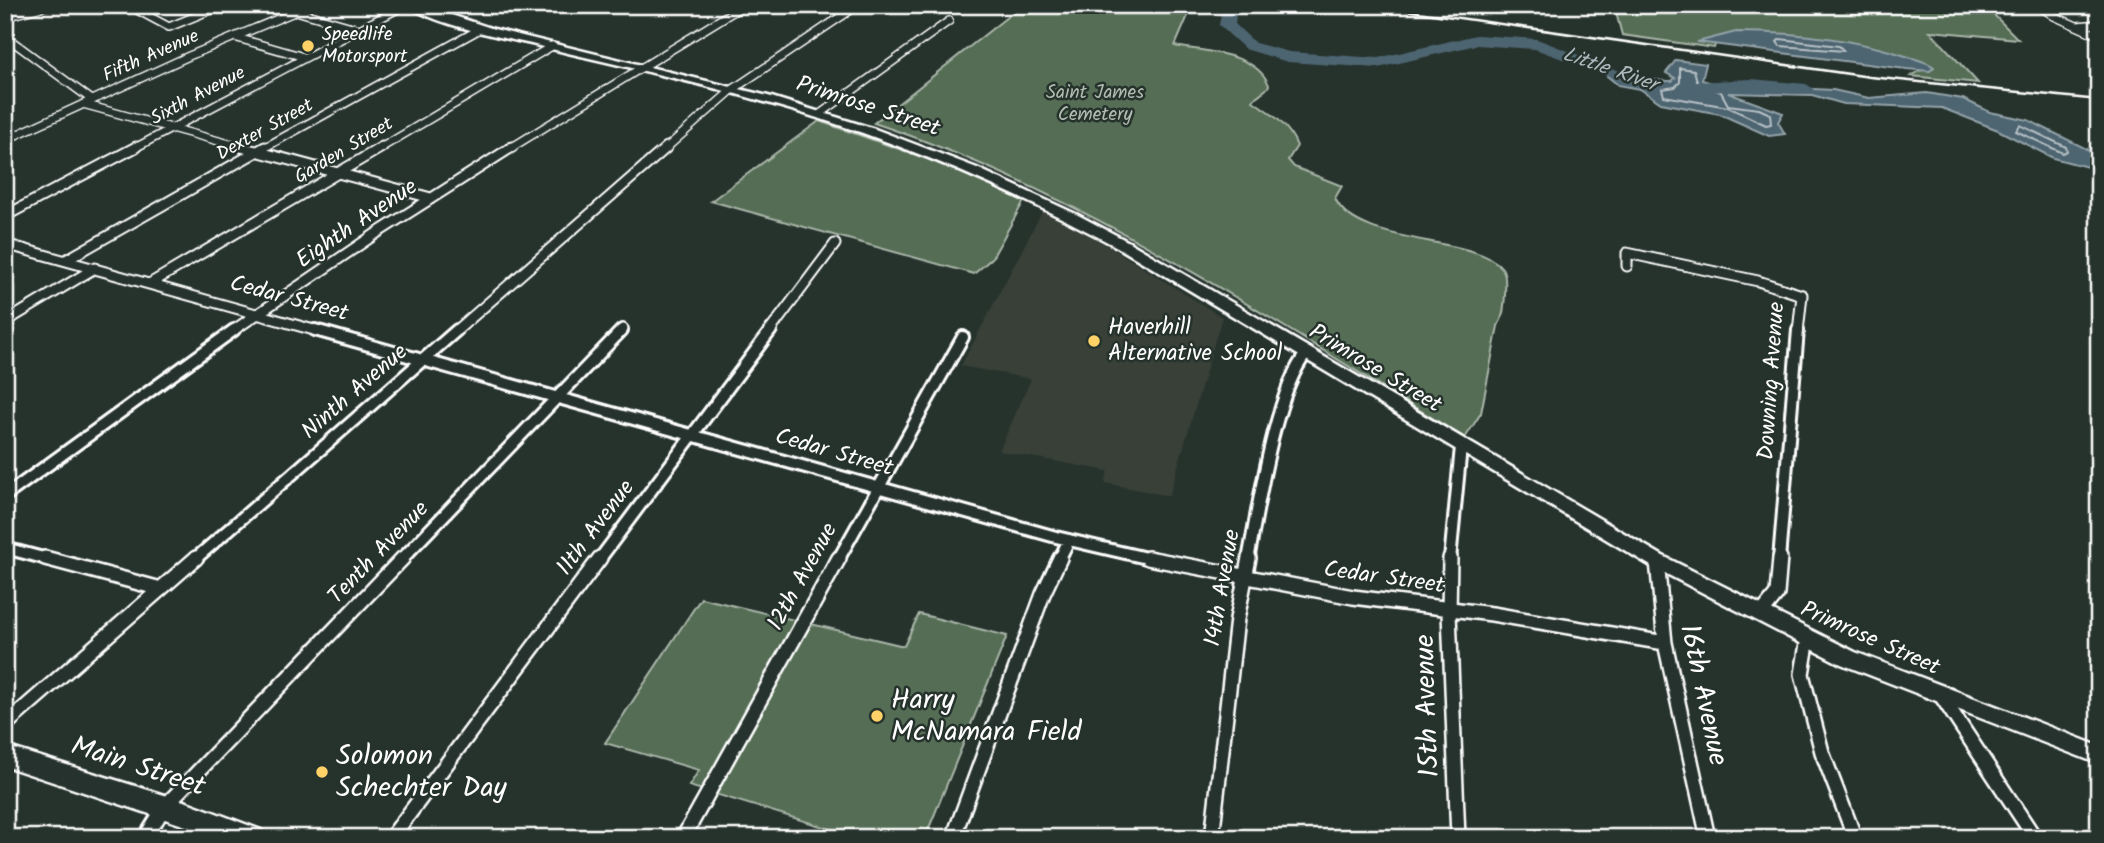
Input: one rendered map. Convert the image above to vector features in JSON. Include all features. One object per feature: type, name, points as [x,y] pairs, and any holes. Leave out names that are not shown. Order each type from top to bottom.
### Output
[{"type":"main road","name":"Primrose Street","points":[[412,5],[480,29],[820,114],[954,159],[1039,198],[1124,245],[1657,561],[1848,659],[2099,755]]},
{"type":"main road","name":"Main Street","points":[[5,756],[166,806],[252,838]]},
{"type":"street","points":[[5,17],[49,5]]},
{"type":"street","points":[[128,5],[169,27],[223,5]]},
{"type":"street","name":"Fifth Avenue","points":[[5,141],[310,5]]},
{"type":"street","name":"Sixth Avenue","points":[[5,216],[405,5]]},
{"type":"street","name":"Eighth Avenue","points":[[5,496],[258,313],[431,198],[744,5]]},
{"type":"street","name":"Ninth Avenue","points":[[5,725],[732,90],[858,5]]},
{"type":"street","points":[[2038,5],[2099,36]]},
{"type":"street","points":[[296,11],[359,29]]},
{"type":"street","points":[[820,114],[949,21]]},
{"type":"street","points":[[2075,26],[2099,24]]},
{"type":"street","name":"Dexter Street","points":[[66,260],[257,151],[480,29]]},
{"type":"street","points":[[5,36],[92,100]]},
{"type":"street","points":[[234,37],[304,57]]},
{"type":"street","name":"Garden Street","points":[[151,284],[552,46]]},
{"type":"street","points":[[83,104],[431,198]]},
{"type":"street","name":"Cedar Street","points":[[5,244],[1069,540],[1245,578],[1353,597],[1449,609],[1665,643]]},
{"type":"street","name":"11th Avenue","points":[[391,838],[835,244]]},
{"type":"street","name":"Downing Avenue","points":[[1627,266],[1627,253],[1758,281],[1802,295],[1777,594],[1761,614]]},
{"type":"street","points":[[5,322],[94,268]]},
{"type":"street","name":"Tenth Avenue","points":[[145,838],[166,806],[622,329]]},
{"type":"street","name":"12th Avenue","points":[[683,838],[962,337]]},
{"type":"street","name":"14th Avenue","points":[[1212,838],[1237,619],[1284,395],[1294,368],[1306,354]]},
{"type":"street","name":"15th Avenue","points":[[1458,838],[1449,609],[1451,537],[1461,447]]},
{"type":"street","points":[[953,838],[1043,594],[1069,540]]},
{"type":"street","points":[[5,548],[161,589]]},
{"type":"street","name":"16th Avenue","points":[[1657,561],[1665,643],[1708,838]]},
{"type":"street","points":[[1808,638],[1802,674],[1822,752],[1855,838]]},
{"type":"street","points":[[1942,697],[2035,838]]},
{"type":"shaded area","name":"Haverhill Alternative School","points":[[1043,210],[1103,243],[1222,317],[1169,496],[1105,483],[1108,471],[999,451],[1031,379],[961,366]]},
{"type":"green space","name":"Saint James Cemetery","points":[[1022,5],[1188,5],[1190,11],[1175,46],[1228,55],[1253,66],[1262,74],[1269,85],[1253,101],[1279,120],[1294,139],[1297,146],[1288,160],[1294,167],[1342,186],[1335,198],[1347,214],[1366,225],[1390,233],[1468,250],[1488,258],[1502,268],[1505,274],[1503,315],[1498,326],[1481,413],[1465,438],[1250,306],[1104,223],[953,152],[874,123]]},
{"type":"green space","points":[[1614,5],[1984,5],[2018,39],[1930,31],[1978,83],[1911,76],[1927,67],[1716,42],[1714,48],[1622,35]]},
{"type":"green space","points":[[819,121],[942,164],[1024,201],[992,258],[974,274],[711,201]]},
{"type":"green space","points":[[701,598],[904,646],[919,614],[1007,636],[925,838],[860,838],[689,786],[699,770],[605,743]]},
{"type":"water","points":[[1736,32],[1780,33],[1845,41],[1888,50],[1934,67],[1930,71],[1906,69],[1697,42]]},
{"type":"water","points":[[1676,60],[1706,64],[1702,80],[1716,84],[1833,90],[1869,98],[1927,93],[1963,99],[1990,112],[2028,120],[2099,155],[2099,170],[2053,158],[1998,130],[1942,108],[1844,104],[1812,95],[1728,93],[1783,113],[1778,122],[1785,134],[1769,136],[1720,114],[1661,103],[1640,89],[1618,85],[1607,76],[1609,72],[1672,81],[1675,78],[1666,73]]},
{"type":"waterway","name":"Little River","points":[[1230,5],[1227,25],[1250,46],[1288,57],[1378,63],[1476,40],[1537,44],[1640,82]]},
{"type":"waterway","name":"Little River","points":[[1696,87],[1751,84],[1806,89]]},
{"type":"railway","points":[[1369,5],[1870,77],[2099,100]]},
{"type":"place","name":"Speedlife Motorsport","points":[[308,46]]},
{"type":"place","name":"Haverhill Alternative School","points":[[1094,341]]},
{"type":"place","name":"Harry McNamara Field","points":[[877,716]]},
{"type":"place","name":"Solomon Schechter Day","points":[[322,772]]}]
